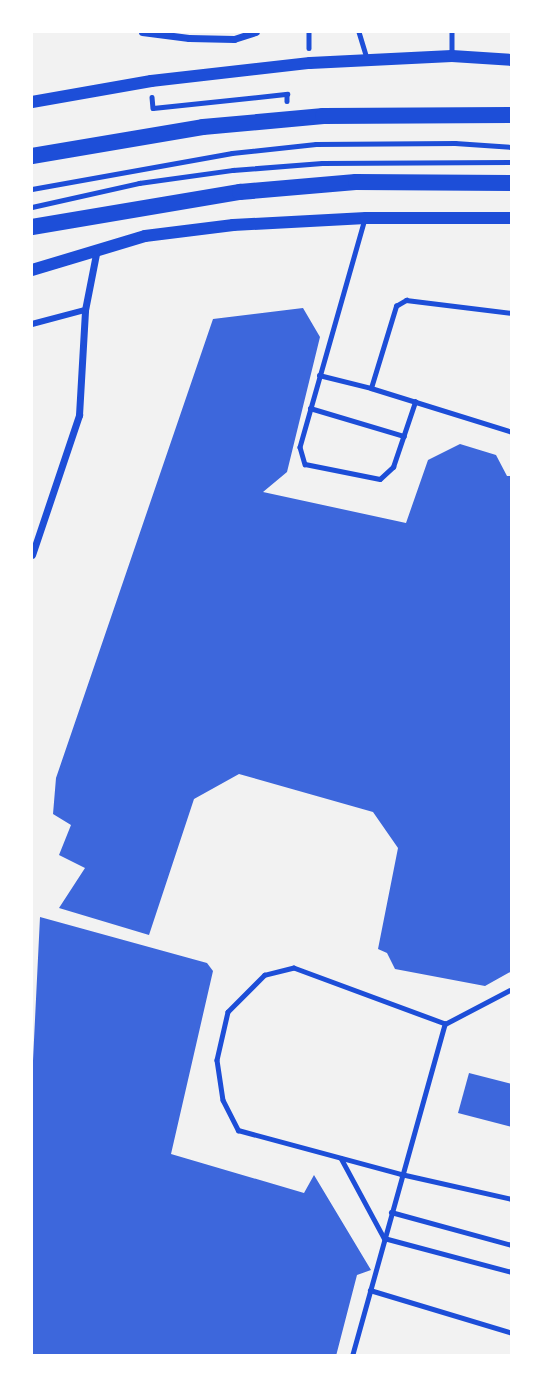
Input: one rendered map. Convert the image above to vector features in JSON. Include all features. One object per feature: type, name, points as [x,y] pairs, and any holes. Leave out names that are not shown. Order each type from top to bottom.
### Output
[{"type":"highway","points":[[32,156],[202,127],[323,116],[512,115]]},
{"type":"highway","points":[[32,227],[240,192],[356,182],[512,183]]},
{"type":"street","points":[[142,32],[223,39],[255,32]]},
{"type":"street","points":[[32,102],[151,81],[367,59],[453,56],[512,61]]},
{"type":"street","points":[[32,270],[145,236],[233,225],[366,218],[512,218]]},
{"type":"street","points":[[32,555],[79,415],[85,310],[97,249]]},
{"type":"street","points":[[32,324],[85,310]]},
{"type":"lane","points":[[359,32],[367,59]]},
{"type":"lane","points":[[453,32],[453,56]]},
{"type":"lane","points":[[32,189],[232,153],[316,144],[455,143],[512,147]]},
{"type":"lane","points":[[32,207],[138,183],[233,170],[322,163],[512,162]]},
{"type":"lane","points":[[366,218],[299,447],[305,464],[380,479],[393,467],[415,402]]},
{"type":"lane","points":[[371,388],[396,306],[406,300],[448,303],[512,313]]},
{"type":"lane","points":[[319,375],[371,388],[512,432]]},
{"type":"lane","points":[[310,408],[404,436]]},
{"type":"lane","points":[[445,1024],[294,968],[265,975],[228,1012],[216,1060],[222,1100],[238,1130],[401,1174],[512,1199]]},
{"type":"lane","points":[[352,1356],[445,1024],[512,989]]},
{"type":"lane","points":[[341,1158],[384,1238],[512,1272]]},
{"type":"lane","points":[[391,1212],[512,1245]]},
{"type":"lane","points":[[370,1290],[512,1333]]},
{"type":"path","points":[[151,81],[153,108],[286,94]]},
{"type":"building","points":[[303,308],[320,337],[287,472],[263,492],[406,523],[428,460],[460,444],[496,455],[507,476],[512,476],[512,971],[485,986],[395,969],[387,953],[378,949],[398,848],[373,812],[239,774],[194,799],[149,935],[59,908],[85,868],[59,855],[71,825],[53,814],[56,778],[213,319]]},
{"type":"building","points":[[40,917],[207,963],[213,971],[171,1154],[304,1193],[314,1175],[371,1270],[357,1275],[336,1356],[32,1356],[32,1081]]},
{"type":"building","points":[[469,1073],[512,1084],[512,1127],[458,1113]]}]
